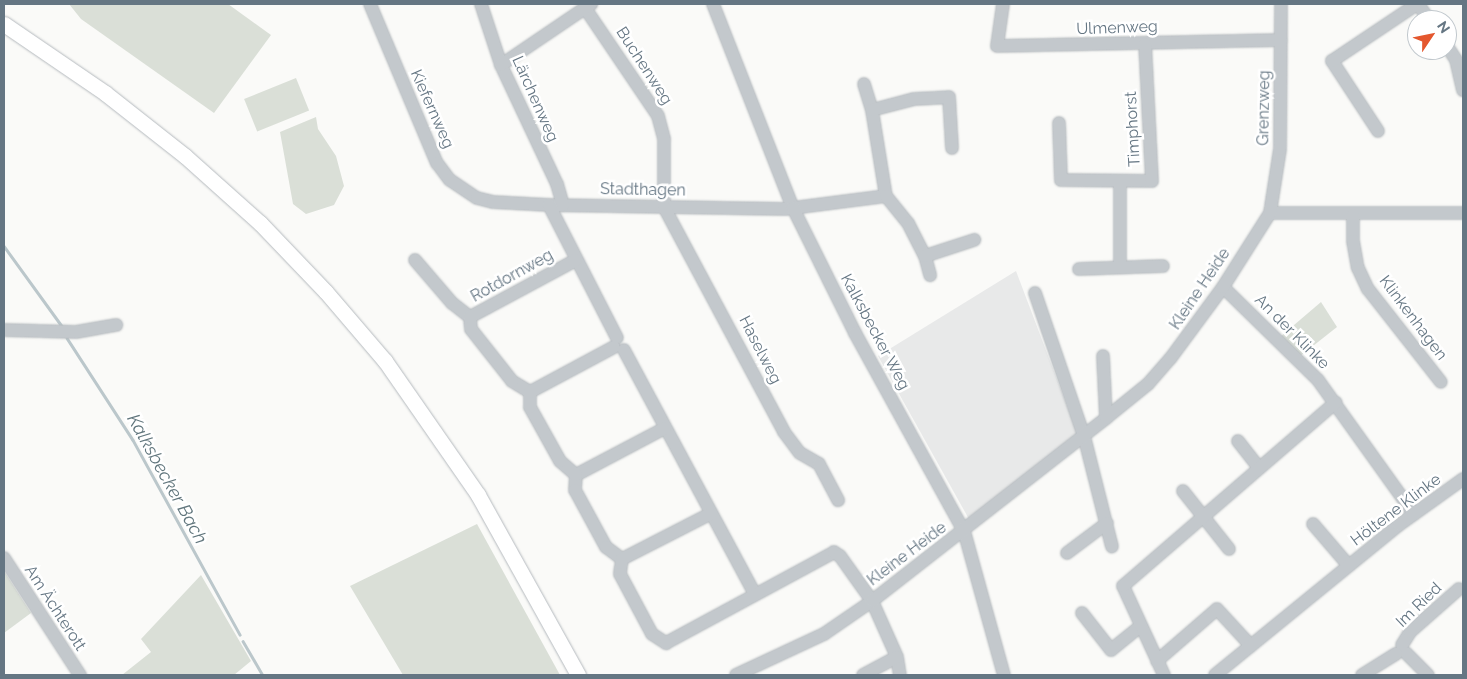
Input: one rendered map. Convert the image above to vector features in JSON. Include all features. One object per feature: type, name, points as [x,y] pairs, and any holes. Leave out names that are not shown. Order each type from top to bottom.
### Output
[{"type":"main road","points":[[4,24],[105,93],[186,156],[260,223],[326,292],[385,361],[473,487],[578,675]]},
{"type":"street","name":"Kiefernweg","points":[[370,4],[437,163],[463,192],[493,202]]},
{"type":"street","name":"Lärchenweg","points":[[481,4],[501,65],[557,184],[563,205]]},
{"type":"street","name":"Kalksbecker Weg","points":[[713,4],[793,208],[855,333],[964,531],[1004,675]]},
{"type":"street","name":"Ulmenweg","points":[[1003,4],[998,46],[1281,40]]},
{"type":"street","name":"Grenzweg","points":[[1270,213],[1280,149],[1281,4]]},
{"type":"street","points":[[1378,131],[1332,61],[1418,4]]},
{"type":"street","points":[[501,65],[588,6]]},
{"type":"street","name":"Buchenweg","points":[[588,6],[658,116],[664,139],[664,207]]},
{"type":"street","name":"Timphorst","points":[[1059,123],[1061,180],[1152,181],[1145,44]]},
{"type":"street","points":[[1460,58],[1463,90]]},
{"type":"street","points":[[864,84],[872,110],[886,196],[908,223],[925,256],[930,274]]},
{"type":"street","points":[[872,110],[914,98],[949,97],[952,148]]},
{"type":"street","name":"Timphorst","points":[[1120,180],[1120,267]]},
{"type":"street","name":"Stadthagen","points":[[493,202],[549,205],[793,208],[886,196]]},
{"type":"street","name":"Rotdornweg","points":[[549,205],[619,345],[755,594]]},
{"type":"street","name":"Haselweg","points":[[664,207],[784,432],[800,452],[819,464],[838,500]]},
{"type":"street","points":[[1270,213],[1463,213]]},
{"type":"street","name":"Kleine Heide","points":[[736,675],[824,634],[872,601],[964,531],[1148,384],[1165,366],[1223,287],[1270,213]]},
{"type":"street","name":"Klinkenhagen","points":[[1354,214],[1353,241],[1358,268],[1368,289],[1441,382]]},
{"type":"street","points":[[925,256],[974,240]]},
{"type":"street","points":[[415,260],[452,303],[470,318]]},
{"type":"street","name":"Rotdornweg","points":[[530,392],[506,373],[471,328],[470,318],[576,260]]},
{"type":"street","points":[[1079,269],[1163,266]]},
{"type":"street","name":"An der Klinke","points":[[1223,287],[1298,359],[1336,402],[1414,514]]},
{"type":"street","points":[[1035,293],[1084,436],[1112,547]]},
{"type":"street","points":[[4,330],[76,332],[116,326]]},
{"type":"street","points":[[619,345],[530,392],[530,407],[555,453],[576,475],[575,490],[606,547],[622,559]]},
{"type":"street","points":[[1103,356],[1106,418]]},
{"type":"street","points":[[1164,675],[1123,586],[1336,402]]},
{"type":"street","points":[[576,475],[666,428]]},
{"type":"street","points":[[1238,441],[1259,468]]},
{"type":"street","name":"Höltene Klinke","points":[[1216,675],[1414,514],[1463,479]]},
{"type":"street","points":[[1183,491],[1202,517],[1230,549]]},
{"type":"street","points":[[622,559],[710,514]]},
{"type":"street","points":[[1067,553],[1107,523]]},
{"type":"street","name":"Höltene Klinke","points":[[1313,524],[1349,566]]},
{"type":"street","points":[[622,559],[620,574],[634,601],[652,634],[666,643],[834,552],[840,556],[872,601],[897,657],[900,675]]},
{"type":"street","name":"Am Ächterott","points":[[4,558],[80,675]]},
{"type":"street","name":"Im Ried","points":[[1362,675],[1401,651],[1410,632],[1459,589]]},
{"type":"street","points":[[1157,661],[1217,609],[1251,646]]},
{"type":"street","points":[[1082,613],[1111,650],[1141,626]]},
{"type":"street","name":"Im Ried","points":[[1401,651],[1428,675]]},
{"type":"street","points":[[863,675],[897,657]]},
{"type":"shaded area","points":[[69,4],[228,4],[271,35],[214,113],[81,19]]},
{"type":"shaded area","points":[[296,78],[309,110],[257,131],[244,99]]},
{"type":"shaded area","points":[[316,117],[318,129],[336,156],[344,186],[334,205],[306,214],[293,204],[280,132]]},
{"type":"shaded area","points":[[1016,271],[1078,435],[970,521],[878,356]]},
{"type":"shaded area","points":[[1321,302],[1337,327],[1299,357],[1280,337]]},
{"type":"shaded area","points":[[477,524],[560,675],[403,675],[350,586]]},
{"type":"shaded area","points":[[4,571],[31,613],[4,633]]},
{"type":"shaded area","points":[[201,575],[251,661],[234,675],[122,675],[151,652],[141,639]]},
{"type":"waterway","name":"Kalksbecker Bach","points":[[4,246],[62,326]]},
{"type":"waterway","name":"Kalksbecker Bach","points":[[67,338],[133,440],[240,635]]},
{"type":"waterway","name":"Kalksbecker Bach","points":[[243,641],[263,675]]}]
